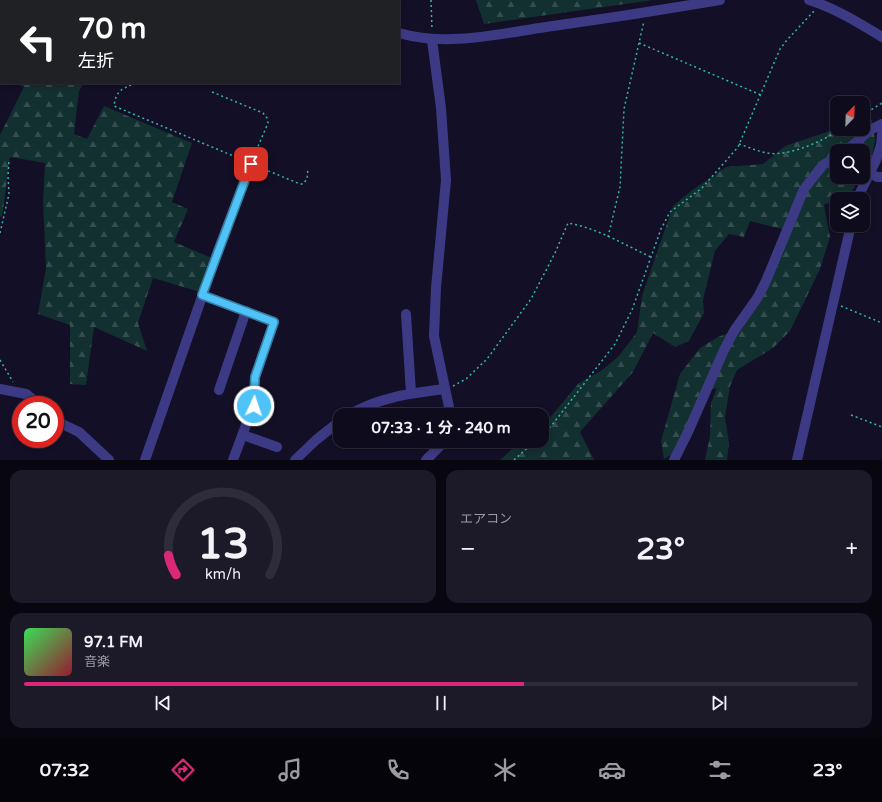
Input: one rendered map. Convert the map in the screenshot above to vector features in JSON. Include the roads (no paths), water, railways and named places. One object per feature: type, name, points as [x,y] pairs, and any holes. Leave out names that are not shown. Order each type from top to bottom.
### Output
[{"type":"street","points":[[400,33],[432,40],[480,37],[645,13],[720,0]]},
{"type":"street","points":[[809,0],[867,27],[882,37]]},
{"type":"street","points":[[432,40],[441,108],[446,180],[436,288],[434,336],[449,408]]},
{"type":"street","points":[[854,144],[870,130],[882,124]]},
{"type":"street","points":[[882,134],[881,145],[870,173],[877,177],[882,177]]},
{"type":"street","points":[[674,460],[724,350],[734,332],[749,312],[766,281],[804,189],[824,165],[830,161]]},
{"type":"street","points":[[145,460],[202,295],[251,164]]},
{"type":"street","points":[[797,460],[849,232]]},
{"type":"street","points":[[202,295],[274,322],[255,377],[254,406],[233,460]]},
{"type":"street","points":[[218,390],[246,312]]},
{"type":"street","points":[[406,314],[411,393]]},
{"type":"street","points":[[0,389],[26,394],[29,396]]},
{"type":"street","points":[[360,408],[411,393],[445,389]]},
{"type":"street","points":[[64,425],[79,432],[108,460]]},
{"type":"street","points":[[295,460],[333,427]]},
{"type":"street","points":[[243,435],[277,447]]},
{"type":"street","points":[[426,460],[438,448]]}]
